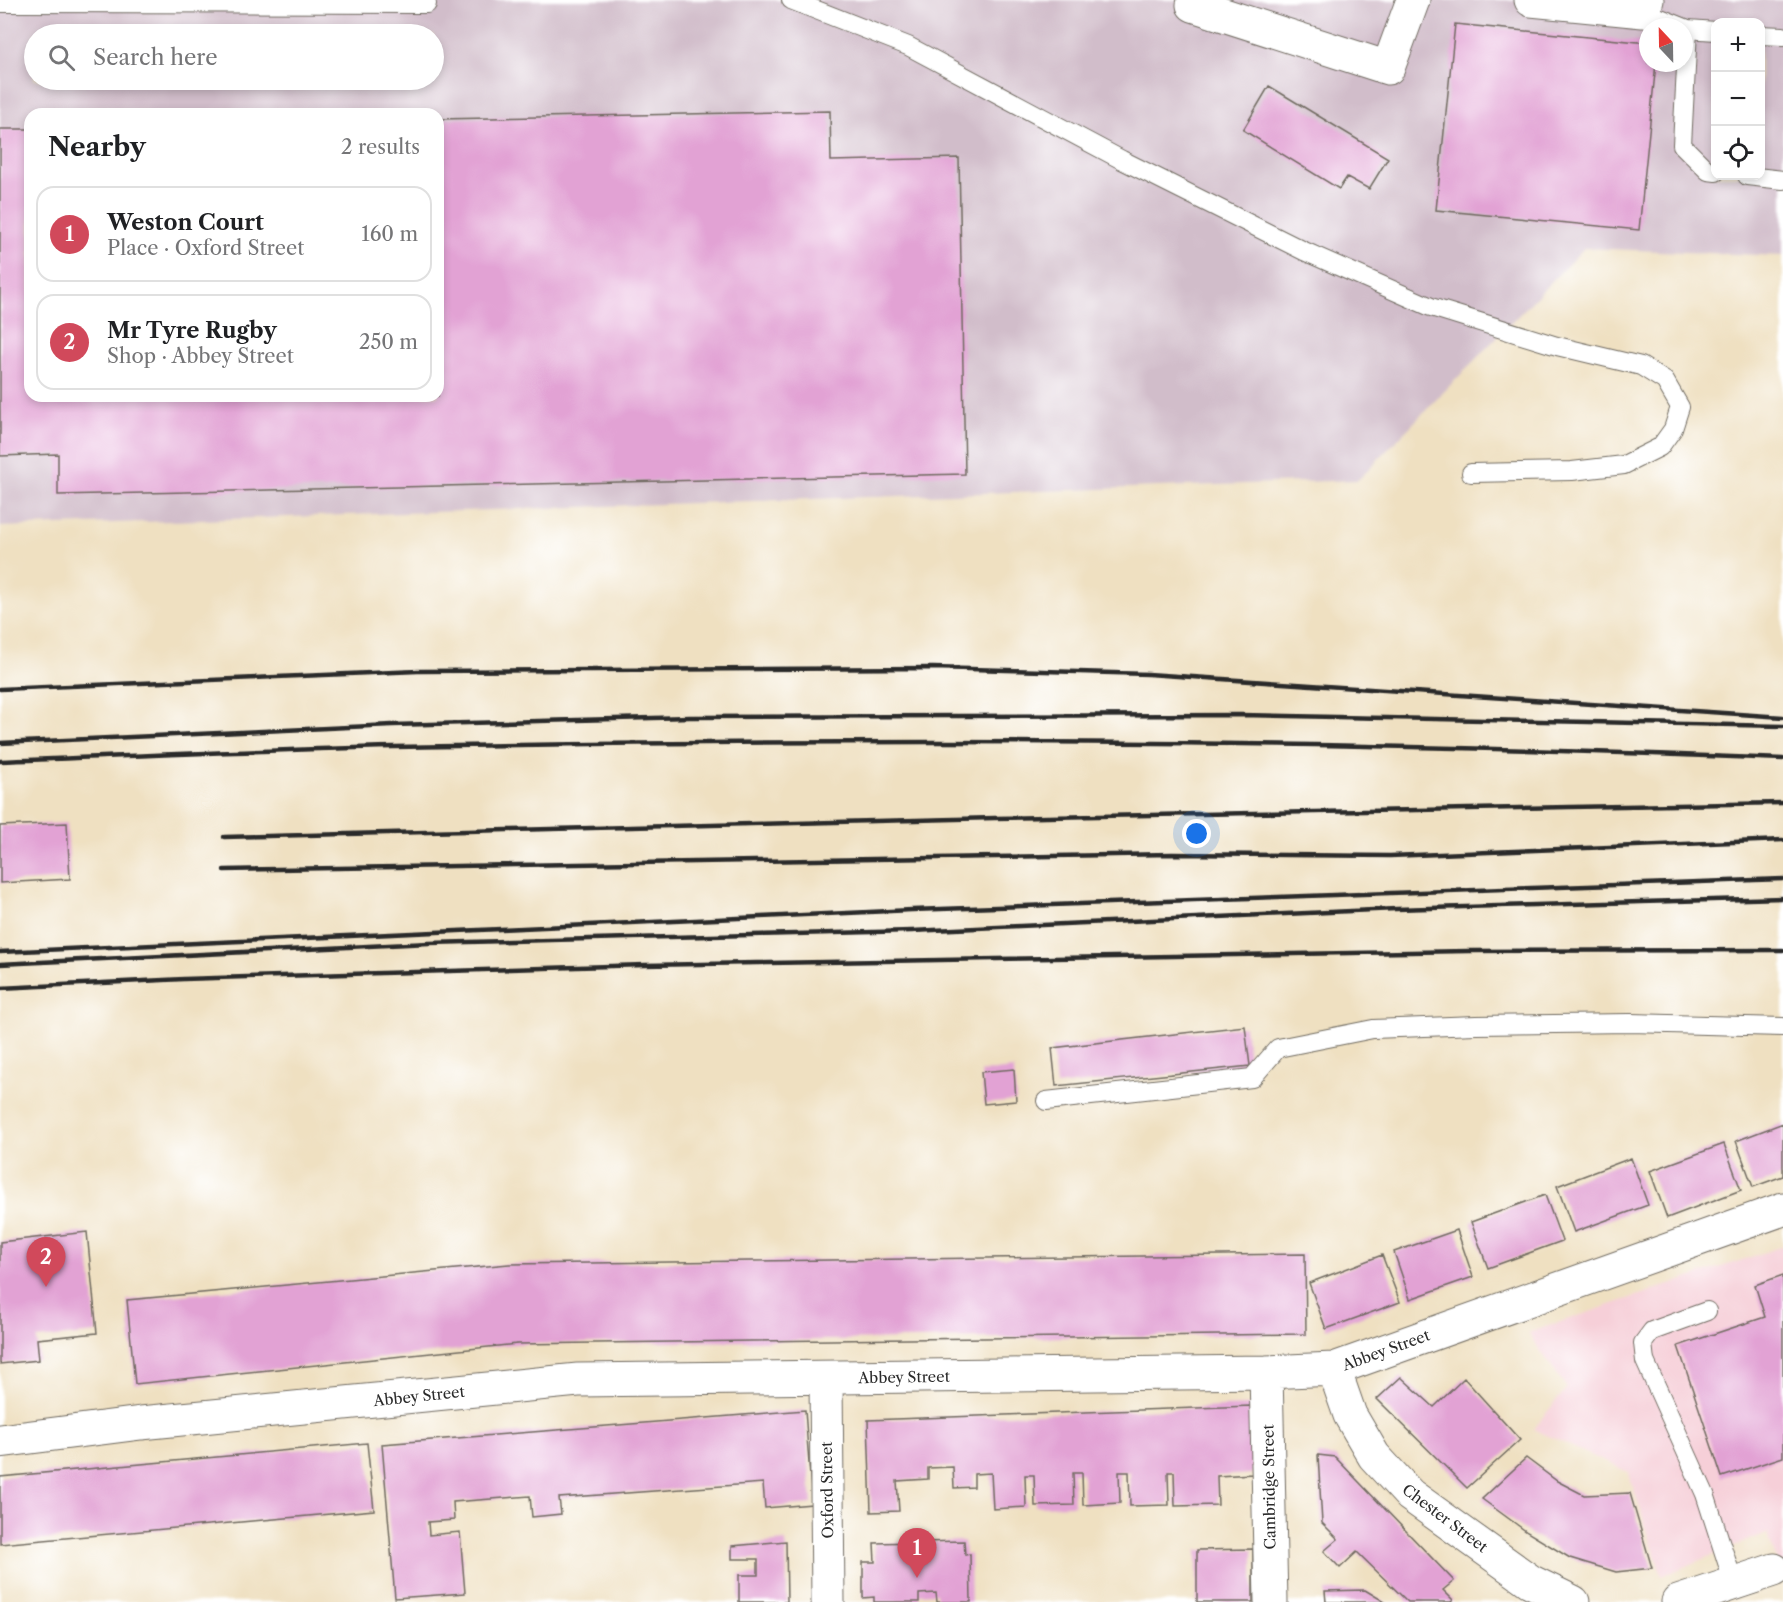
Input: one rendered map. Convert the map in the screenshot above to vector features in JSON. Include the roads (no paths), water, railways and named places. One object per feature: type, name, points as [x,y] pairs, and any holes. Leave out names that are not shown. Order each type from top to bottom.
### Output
[{"type":"street","points":[[1193,5],[1388,68],[1413,0]]},
{"type":"street","points":[[1531,0],[1645,5]]},
{"type":"street","name":"Abbey Street","points":[[0,1441],[141,1423],[578,1380],[1266,1372],[1334,1369],[1783,1209]]},
{"type":"street","name":"Chester Street","points":[[1334,1369],[1350,1416],[1374,1456],[1410,1495],[1530,1581],[1573,1602]]},
{"type":"street","name":"Cambridge Street","points":[[1266,1372],[1271,1602]]},
{"type":"street","name":"Oxford Street","points":[[826,1378],[828,1602]]},
{"type":"street","points":[[1678,1602],[1774,1570]]},
{"type":"lane","points":[[791,0],[908,46],[1122,160],[1304,251],[1431,307],[1557,346],[1641,366],[1665,381],[1680,407],[1673,429],[1660,447],[1624,465],[1572,471],[1472,473]]},
{"type":"lane","points":[[0,3],[427,4]]},
{"type":"lane","points":[[1645,5],[1668,18]]},
{"type":"lane","points":[[1693,29],[1711,31]]},
{"type":"lane","points":[[1765,35],[1783,36]]},
{"type":"lane","points":[[1686,72],[1682,145],[1711,171]]},
{"type":"lane","points":[[1765,178],[1783,180]]},
{"type":"lane","points":[[1046,1101],[1252,1078],[1278,1048],[1373,1029],[1630,1023],[1783,1027]]},
{"type":"lane","points":[[1707,1311],[1652,1331],[1643,1343],[1645,1362],[1705,1494],[1734,1584]]},
{"type":"railway","points":[[0,689],[418,671],[933,668],[1148,674],[1783,717]]},
{"type":"railway","points":[[0,743],[392,725],[690,717],[1241,715],[1783,726]]},
{"type":"railway","points":[[0,761],[394,747],[915,742],[1262,744],[1609,752],[1783,759]]},
{"type":"railway","points":[[224,837],[995,818],[1783,803]]},
{"type":"railway","points":[[224,870],[1172,854],[1390,856],[1783,840]]},
{"type":"railway","points":[[0,952],[912,910],[1783,879]]},
{"type":"railway","points":[[0,964],[429,943],[912,931],[1396,909],[1783,898]]},
{"type":"railway","points":[[0,988],[184,979],[645,965],[1469,951],[1783,950]]},
{"type":"place","name":"Mr Tyre Rugby","points":[[46,1287]]},
{"type":"place","name":"Weston Court","points":[[917,1578]]}]
